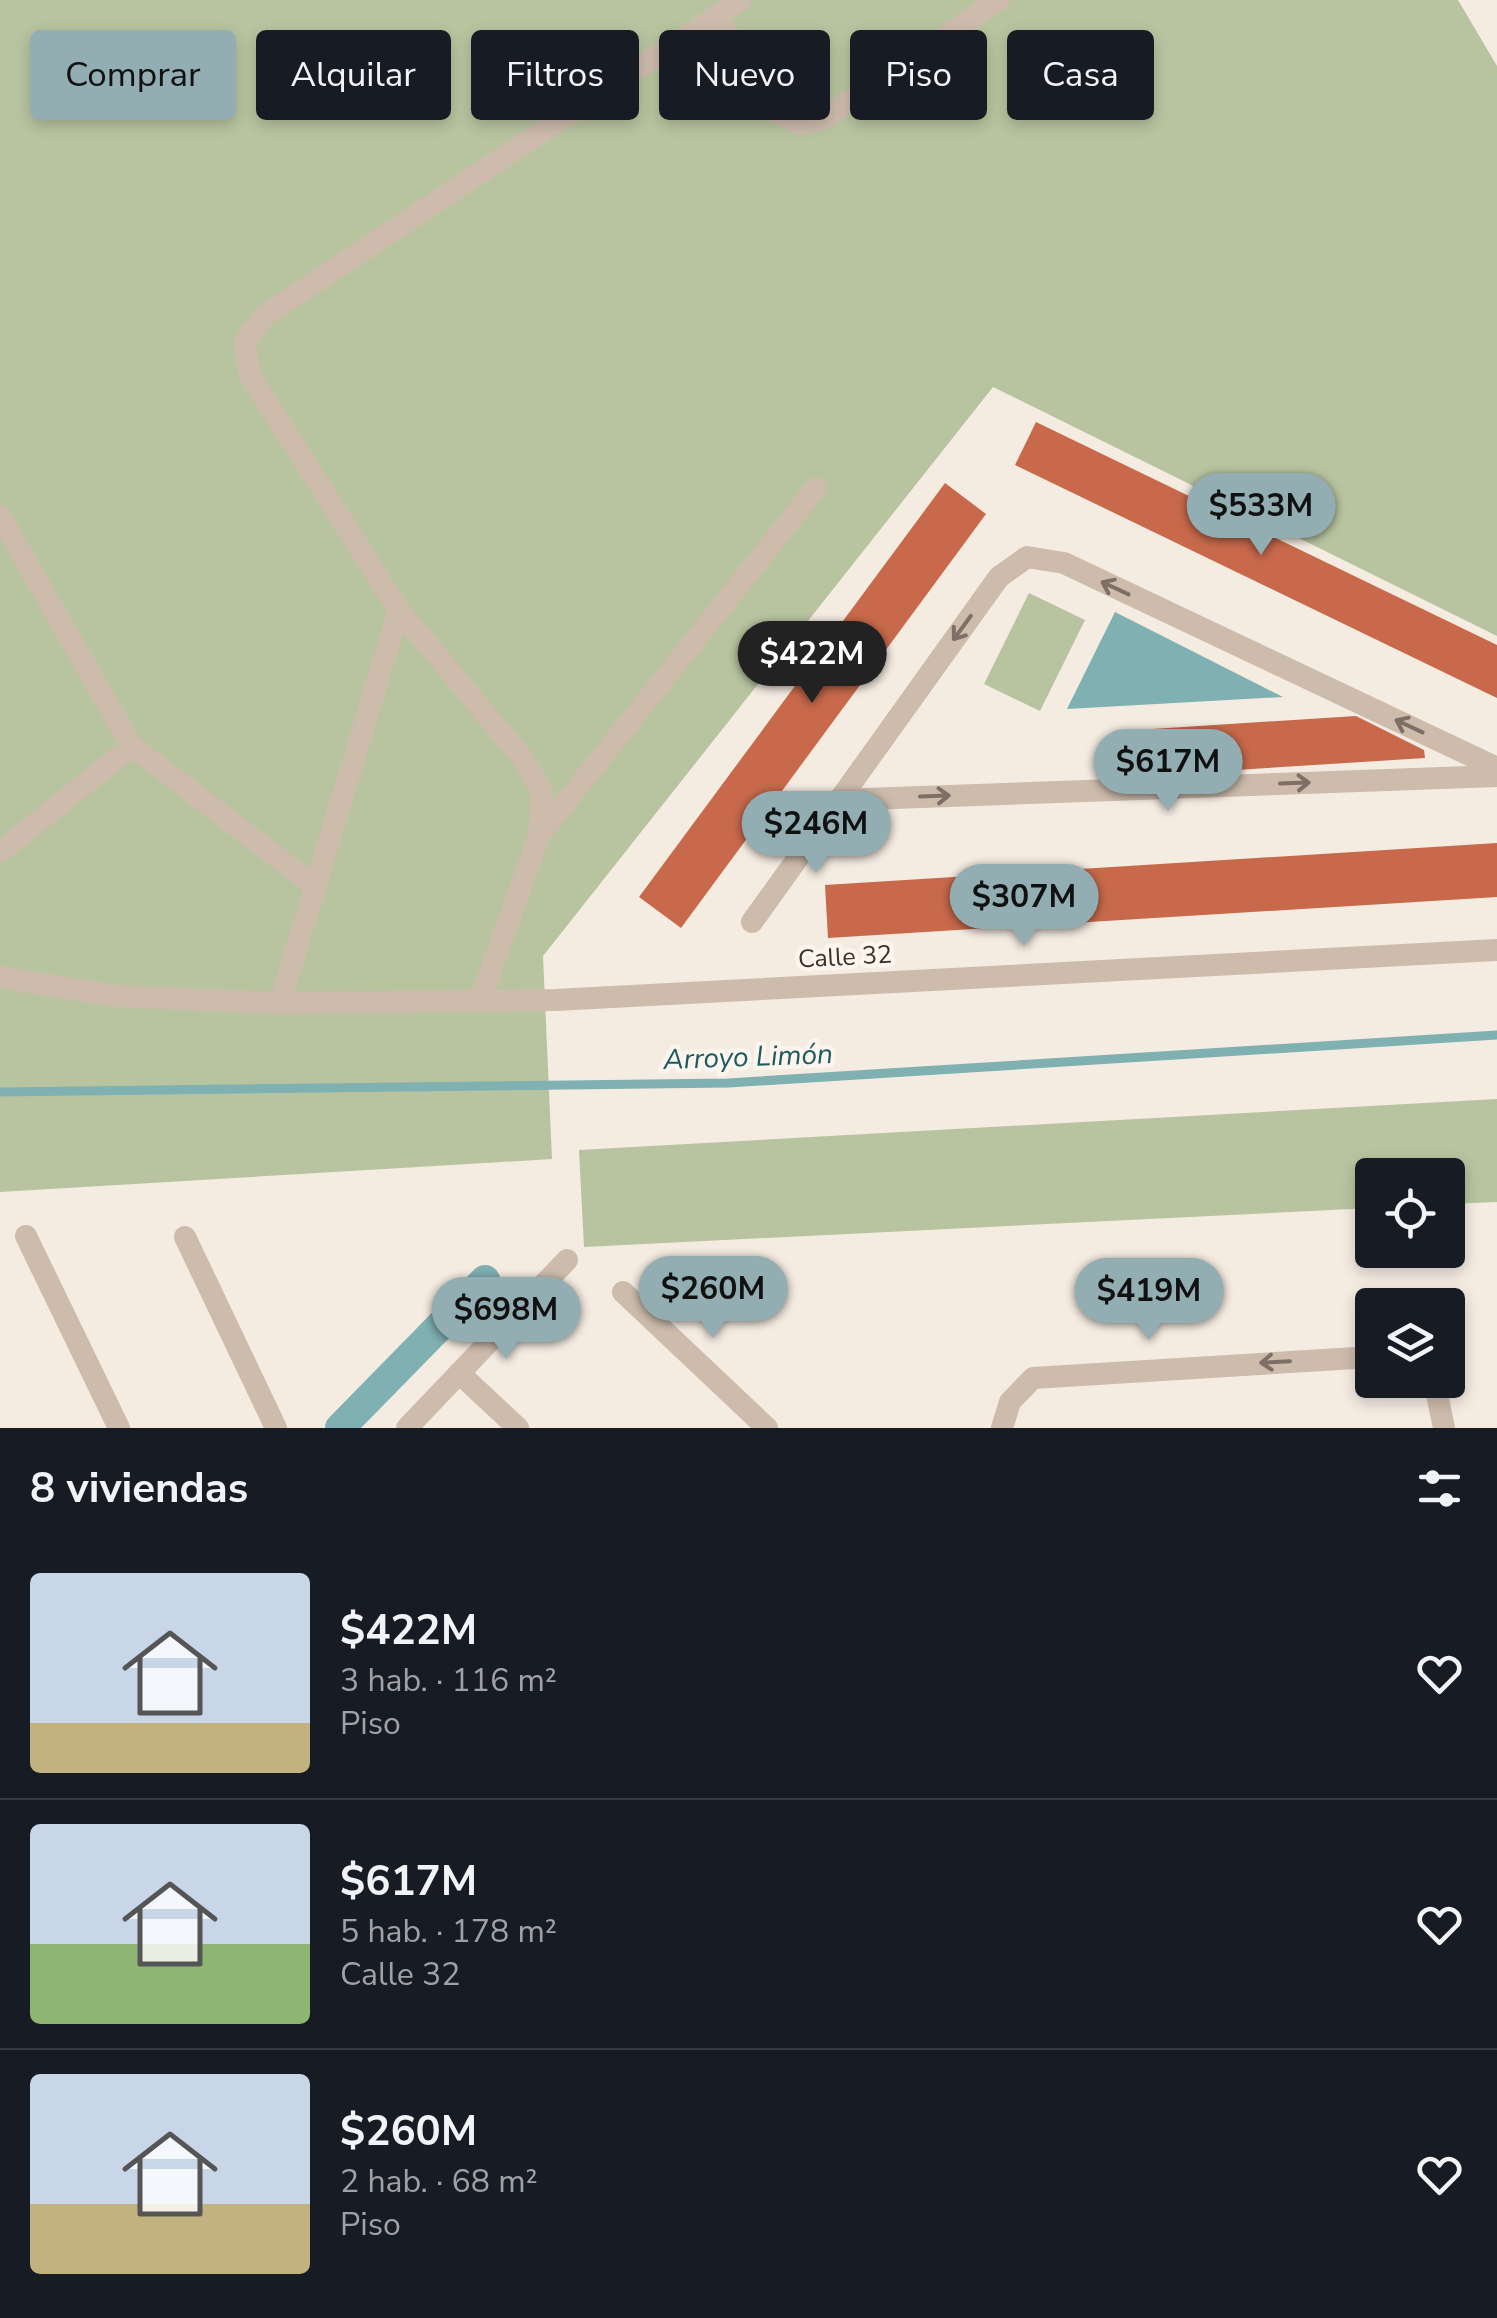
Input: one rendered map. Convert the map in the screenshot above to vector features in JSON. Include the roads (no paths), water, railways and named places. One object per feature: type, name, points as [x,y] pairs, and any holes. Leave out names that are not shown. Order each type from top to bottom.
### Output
[{"type":"street","points":[[481,998],[540,836],[542,793],[526,760],[400,610],[249,374],[245,342],[264,316],[741,0]]},
{"type":"street","points":[[716,17],[780,114],[800,124],[821,120],[999,0]]},
{"type":"street","points":[[540,836],[816,488]]},
{"type":"street","points":[[0,516],[132,746],[316,888]]},
{"type":"street","points":[[752,922],[999,577],[1027,557],[1064,564],[1497,772]]},
{"type":"street","points":[[280,1003],[400,610]]},
{"type":"street","points":[[0,852],[132,746]]},
{"type":"street","points":[[838,800],[1497,772]]},
{"type":"street","name":"Calle 32","points":[[0,978],[115,996],[280,1003],[554,1000],[1497,950]]},
{"type":"street","points":[[26,1236],[119,1428]]},
{"type":"street","points":[[185,1236],[276,1428]]},
{"type":"street","points":[[407,1428],[567,1260]]},
{"type":"street","points":[[622,1292],[767,1428]]},
{"type":"street","points":[[1002,1428],[1010,1402],[1033,1378],[1355,1359]]},
{"type":"street","points":[[459,1373],[518,1428]]},
{"type":"street","points":[[1438,1398],[1444,1428]]},
{"type":"water","points":[[1115,612],[1283,697],[1067,709]]},
{"type":"waterway","name":"Arroyo Limón","points":[[0,1092],[728,1083],[1497,1035]]},
{"type":"waterway","points":[[340,1428],[485,1280]]}]
